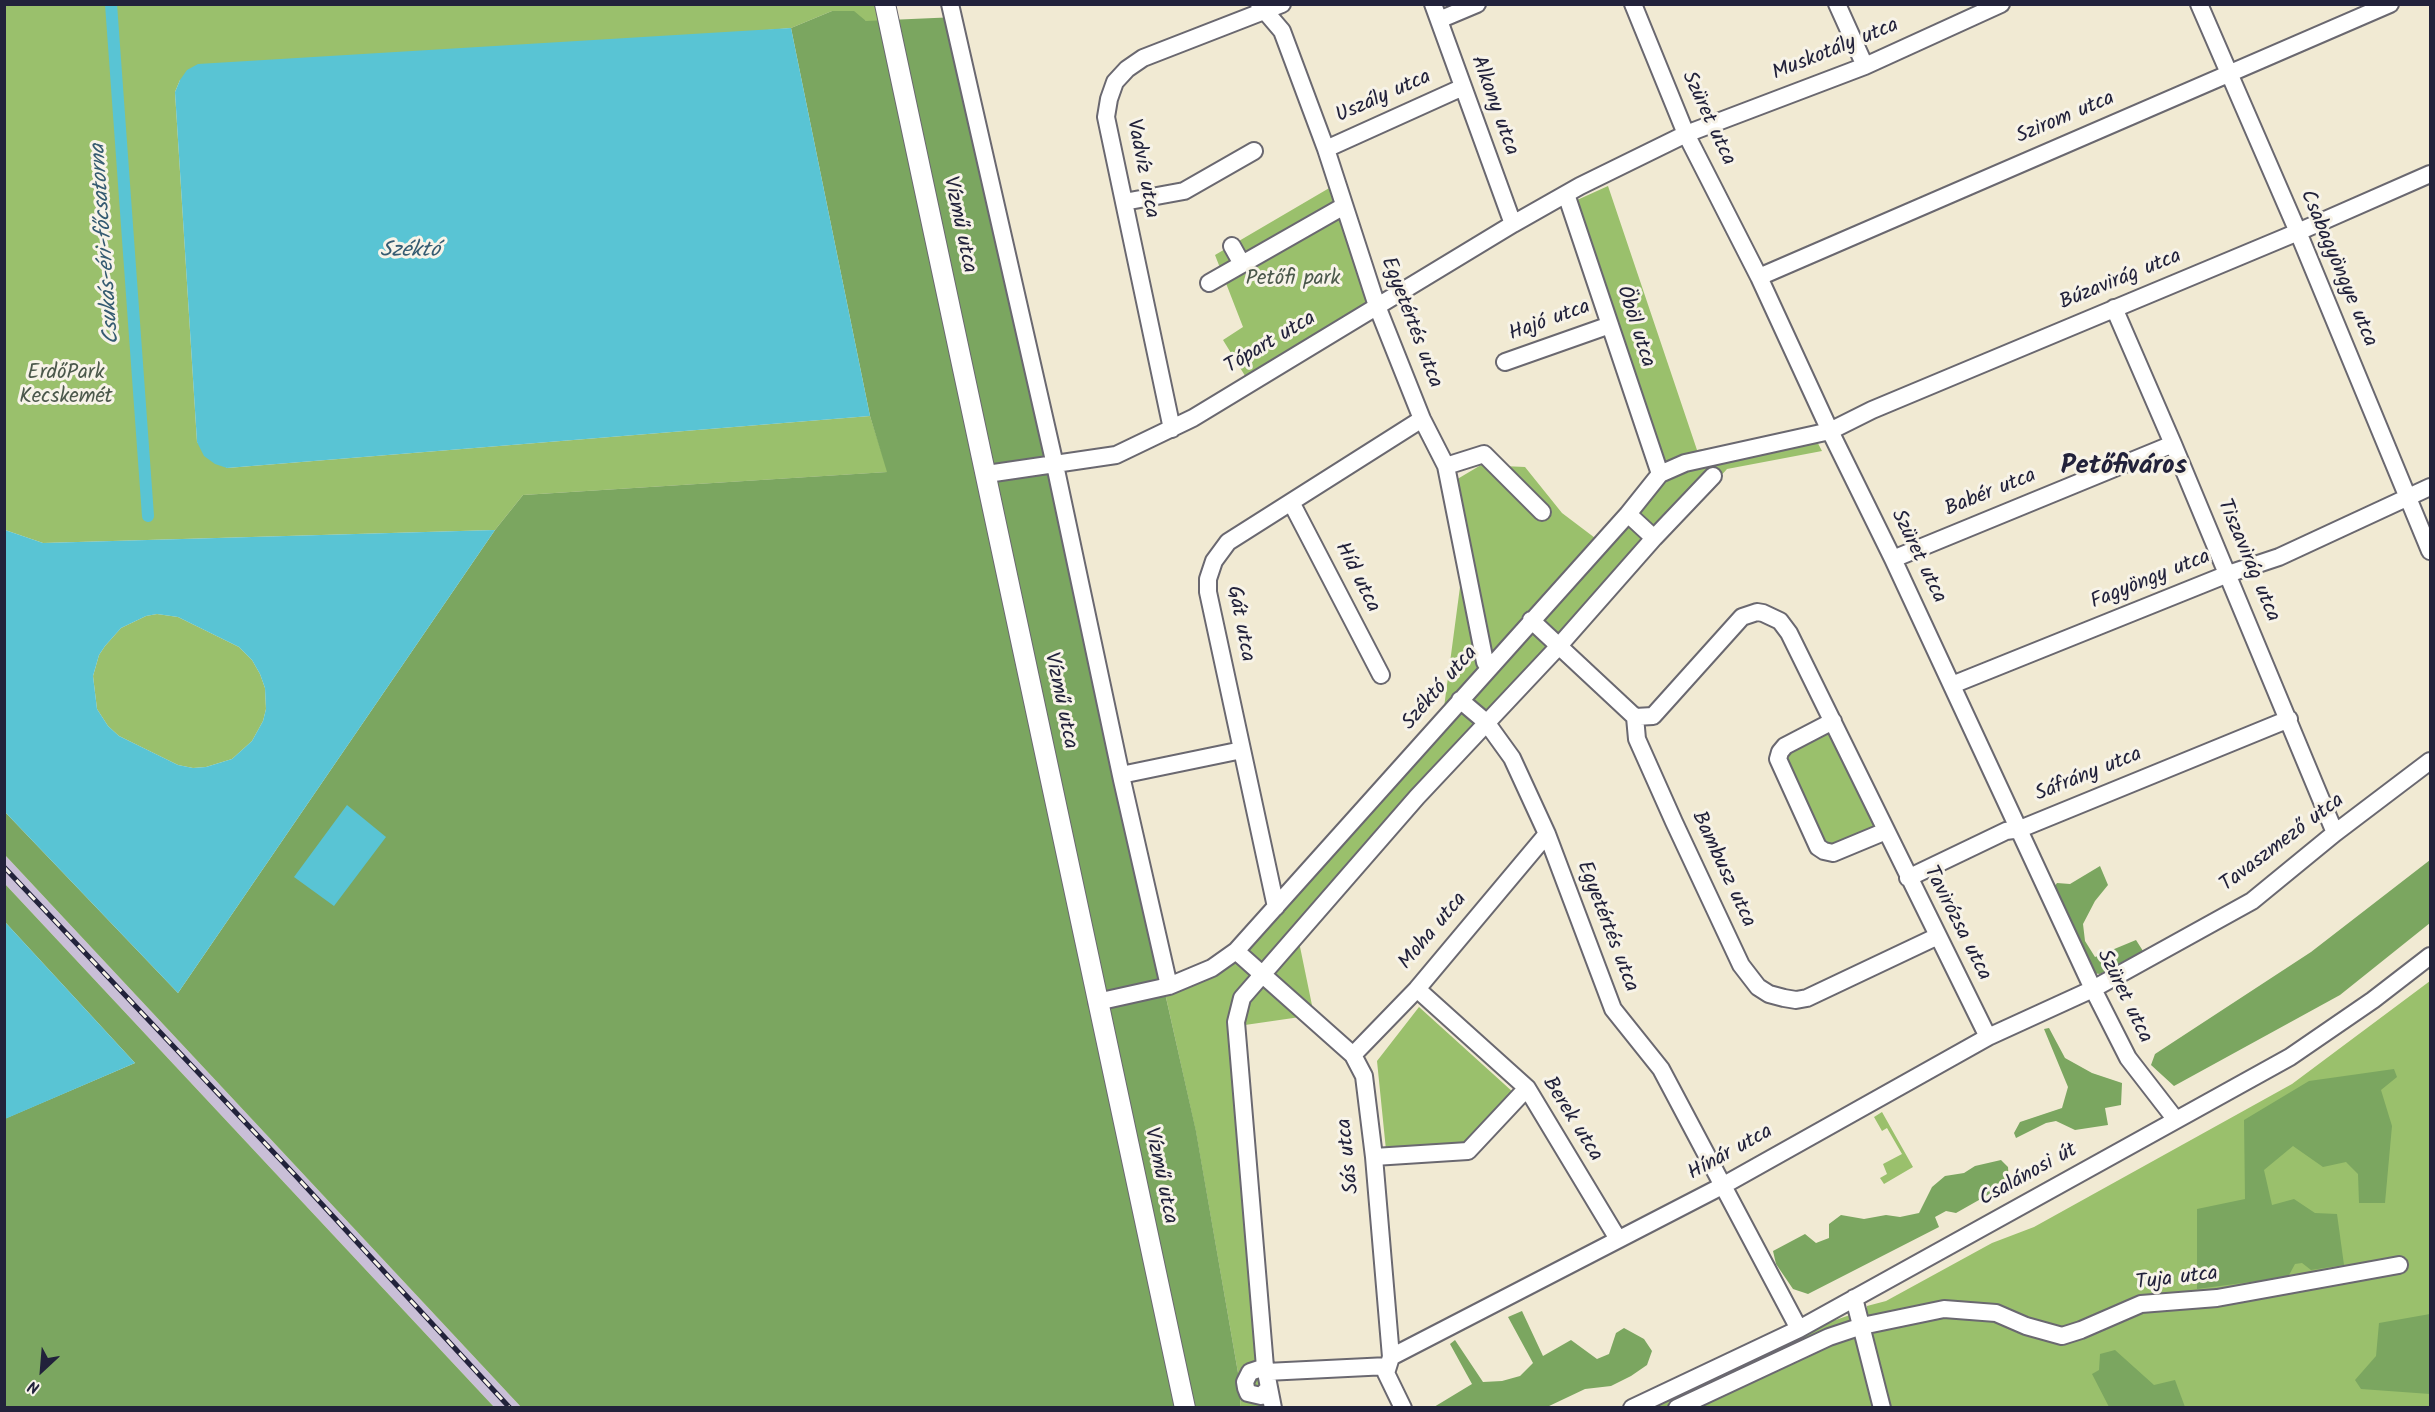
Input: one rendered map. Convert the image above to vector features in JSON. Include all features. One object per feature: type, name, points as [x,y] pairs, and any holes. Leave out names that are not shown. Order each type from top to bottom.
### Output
[{"type":"main road","name":"Vízmű utca","points":[[887,5],[1097,1002],[1185,1407]]},
{"type":"street","name":"Vízmű utca","points":[[950,4],[1055,465],[1169,986]]},
{"type":"street","name":"Vadvíz utca","points":[[1172,429],[1106,117],[1108,99],[1115,82],[1127,69],[1143,58],[1262,8],[1282,4]]},
{"type":"street","points":[[1436,12],[1477,4]]},
{"type":"street","name":"Szüret utca","points":[[1633,4],[1686,134],[1759,277],[2020,829],[2093,989],[2128,1058],[2176,1120]]},
{"type":"street","points":[[1837,4],[1864,66]]},
{"type":"street","name":"Muskotály utca","points":[[1686,134],[1864,66],[2001,4]]},
{"type":"street","name":"Csabagyöngye utca","points":[[2199,4],[2298,232],[2430,551]]},
{"type":"street","name":"Szirom utca","points":[[1759,277],[2390,4]]},
{"type":"street","name":"Egyetértés utca","points":[[1262,8],[1282,31],[1326,149],[1377,306],[1422,419],[1446,466],[1485,662],[1489,668]]},
{"type":"street","name":"Alkony utca","points":[[1436,12],[1461,88],[1513,224]]},
{"type":"street","name":"Uszály utca","points":[[1326,149],[1461,88]]},
{"type":"street","name":"Tópart utca","points":[[987,474],[1116,455],[1172,429],[1513,224],[1566,194],[1686,134]]},
{"type":"street","points":[[1124,202],[1184,191],[1254,151]]},
{"type":"street","name":"Búzavirág utca","points":[[1830,431],[1872,410],[2298,232],[2430,174]]},
{"type":"street","name":"Öböl utca","points":[[1566,194],[1660,474]]},
{"type":"street","points":[[1209,283],[1344,206]]},
{"type":"street","points":[[1232,246],[1242,264]]},
{"type":"street","name":"Tiszavirág utca","points":[[2114,308],[2228,574],[2335,833]]},
{"type":"street","name":"Hajó utca","points":[[1505,362],[1610,325]]},
{"type":"street","name":"Gát utca","points":[[1276,908],[1208,592],[1208,579],[1214,561],[1228,542],[1422,419]]},
{"type":"street","name":"Széktó utca","points":[[1097,1002],[1169,986],[1212,968],[1236,951],[1628,514],[1660,474],[1685,463],[1830,431]]},
{"type":"street","name":"Babér utca","points":[[1893,559],[2173,444]]},
{"type":"street","points":[[1446,466],[1484,454],[1542,512]]},
{"type":"street","points":[[1273,1407],[1267,1376],[1236,1022],[1242,998],[1417,797],[1558,647],[1654,538],[1713,476]]},
{"type":"street","name":"Fagyöngy utca","points":[[1952,686],[2228,574],[2279,557],[2430,487]]},
{"type":"street","name":"Híd utca","points":[[1291,502],[1381,675]]},
{"type":"street","points":[[1628,514],[1654,538]]},
{"type":"street","name":"Tavirózsa utca","points":[[1635,717],[1653,716],[1742,617],[1757,612],[1774,616],[1785,627],[1833,721],[1908,878],[1988,1037]]},
{"type":"street","points":[[1531,620],[1635,717]]},
{"type":"street","name":"Egyetértés utca","points":[[1460,700],[1486,722],[1512,758],[1546,834],[1613,1009],[1661,1069],[1799,1329]]},
{"type":"street","name":"Bambusz utca","points":[[1635,717],[1637,739],[1674,822],[1741,965],[1758,987],[1769,994],[1784,998],[1796,1000],[1807,998],[1938,936]]},
{"type":"street","name":"Sáfrány utca","points":[[1908,878],[2006,831],[2020,829],[2289,719]]},
{"type":"street","points":[[1833,721],[1785,746],[1778,759],[1818,847],[1833,853],[1886,831]]},
{"type":"street","points":[[1121,775],[1242,750]]},
{"type":"street","name":"Tavaszmező utca","points":[[2093,989],[2252,901],[2335,833],[2430,761]]},
{"type":"street","name":"Moha utca","points":[[1353,1055],[1417,989],[1546,834]]},
{"type":"street","name":"Sás utca","points":[[1236,951],[1353,1055],[1364,1076],[1374,1157],[1389,1362],[1386,1373],[1403,1407]]},
{"type":"street","name":"Csalánosi út","points":[[1632,1407],[1799,1329],[2289,1057],[2373,1000],[2430,956]]},
{"type":"street","name":"Berek utca","points":[[1417,989],[1527,1088],[1618,1239]]},
{"type":"street","name":"Hínár utca","points":[[1389,1362],[1724,1185],[1988,1037],[2093,989]]},
{"type":"street","points":[[1374,1157],[1468,1151],[1527,1088]]},
{"type":"street","name":"Tuja utca","points":[[1677,1407],[1829,1337],[1862,1326],[1944,1309],[1987,1311],[2026,1326],[2062,1336],[2141,1304],[2217,1298],[2399,1265]]},
{"type":"street","points":[[1854,1298],[1882,1407]]},
{"type":"street","points":[[1267,1376],[1389,1362]]},
{"type":"shaded area","points":[[5,855],[521,1407],[494,1407],[5,884]]},
{"type":"green space","name":"ErdőPark Kecskemét","points":[[4,5],[880,5],[884,22],[866,21],[832,11],[791,28],[180,80],[175,92],[197,442],[227,468],[870,416],[888,472],[523,495],[495,530],[43,543],[5,530]]},
{"type":"green space","points":[[832,11],[854,11],[866,21],[957,17],[1035,415],[1196,1131],[1241,1390],[1240,1407],[521,1407],[5,855],[5,812],[178,993],[495,530],[523,495],[887,472],[870,416],[791,28]]},
{"type":"green space","points":[[1608,186],[1697,450],[1812,432],[1822,451],[1727,469],[1298,937],[1314,1015],[1245,1025],[1277,1407],[1240,1407],[1241,1390],[1196,1132],[1163,984],[1231,951],[1443,715],[1462,572],[1449,484],[1481,465],[1525,467],[1562,513],[1599,541],[1653,472],[1566,205]]},
{"type":"green space","name":"Petőfi park","points":[[1331,187],[1370,304],[1247,379],[1223,340],[1243,327],[1215,255]]},
{"type":"green space","points":[[157,614],[178,617],[239,647],[252,660],[260,674],[265,688],[266,709],[263,721],[252,741],[232,759],[206,767],[193,768],[178,765],[119,736],[108,726],[97,709],[93,676],[99,655],[121,628],[146,616]]},
{"type":"green space","points":[[1827,731],[1833,737],[1873,817],[1876,830],[1835,848],[1823,845],[1784,762],[1793,750]]},
{"type":"green space","points":[[2430,860],[2430,923],[2340,995],[2174,1086],[2151,1065],[2155,1054],[2311,952]]},
{"type":"green space","points":[[2100,866],[2108,885],[2095,901],[2083,924],[2085,941],[2095,957],[2136,940],[2143,951],[2100,974],[2091,973],[2052,890],[2057,883],[2070,884]]},
{"type":"green space","points":[[5,884],[494,1407],[5,1407],[4,1119],[135,1063],[5,922]]},
{"type":"green space","points":[[2430,981],[2430,1407],[1653,1408],[1827,1323],[1867,1309],[1867,1306],[1886,1301],[1992,1243],[2034,1227],[2292,1084]]},
{"type":"green space","points":[[1419,1007],[1514,1093],[1466,1144],[1386,1150],[1377,1061]]},
{"type":"green space","points":[[2049,1028],[2065,1058],[2092,1073],[2122,1083],[2121,1105],[2105,1108],[2108,1125],[2075,1130],[2056,1121],[2046,1123],[2016,1138],[2014,1133],[2020,1122],[2062,1108],[2068,1087],[2044,1029]]},
{"type":"green space","points":[[2394,1069],[2397,1077],[2381,1090],[2392,1126],[2385,1203],[2359,1203],[2358,1174],[2346,1162],[2323,1167],[2293,1146],[2264,1170],[2272,1205],[2294,1199],[2315,1213],[2337,1214],[2344,1265],[2311,1270],[2302,1263],[2295,1264],[2288,1277],[2197,1289],[2197,1209],[2245,1199],[2244,1120],[2309,1081]]},
{"type":"green space","points":[[1882,1112],[1913,1167],[1884,1184],[1880,1178],[1887,1174],[1883,1164],[1902,1154],[1887,1128],[1882,1131],[1874,1117]]},
{"type":"green space","points":[[2001,1160],[2008,1167],[2009,1183],[1956,1213],[1946,1211],[1935,1217],[1939,1227],[1808,1294],[1793,1289],[1776,1264],[1773,1251],[1805,1234],[1816,1243],[1829,1238],[1829,1224],[1841,1215],[1864,1219],[1886,1215],[1900,1217],[1919,1213],[1932,1187],[1945,1176],[1964,1173],[1975,1166]]},
{"type":"green space","points":[[1522,1311],[1543,1356],[1571,1340],[1597,1359],[1609,1354],[1616,1333],[1624,1328],[1644,1339],[1652,1351],[1647,1365],[1611,1386],[1585,1389],[1547,1407],[1434,1407],[1472,1384],[1450,1344],[1455,1340],[1483,1382],[1502,1381],[1520,1376],[1533,1363],[1508,1317]]},
{"type":"green space","points":[[2430,1314],[2430,1394],[2361,1389],[2355,1380],[2376,1356],[2379,1323]]},
{"type":"green space","points":[[2115,1350],[2154,1385],[2175,1380],[2185,1407],[2109,1407],[2092,1374],[2099,1370],[2100,1354]]},
{"type":"water","name":"Széktó","points":[[791,28],[870,416],[227,468],[215,464],[204,456],[197,442],[175,92],[187,70],[198,64]]},
{"type":"water","points":[[5,530],[43,543],[495,530],[178,993],[5,812]],"holes":[[[157,614],[178,617],[239,647],[252,660],[265,688],[266,709],[263,721],[252,741],[232,759],[206,767],[193,768],[178,765],[119,736],[108,726],[97,709],[93,676],[99,655],[105,646],[121,628],[146,616]]]},
{"type":"water","points":[[347,805],[386,837],[334,906],[294,877]]},
{"type":"water","points":[[5,922],[135,1063],[4,1119]]},
{"type":"waterway","name":"Csukás-éri-főcsatorna","points":[[111,4],[148,516]]},
{"type":"railway","points":[[4,867],[294,1174],[510,1408]]},
{"type":"district","name":"Petőfiváros","points":[[2124,468]]}]
